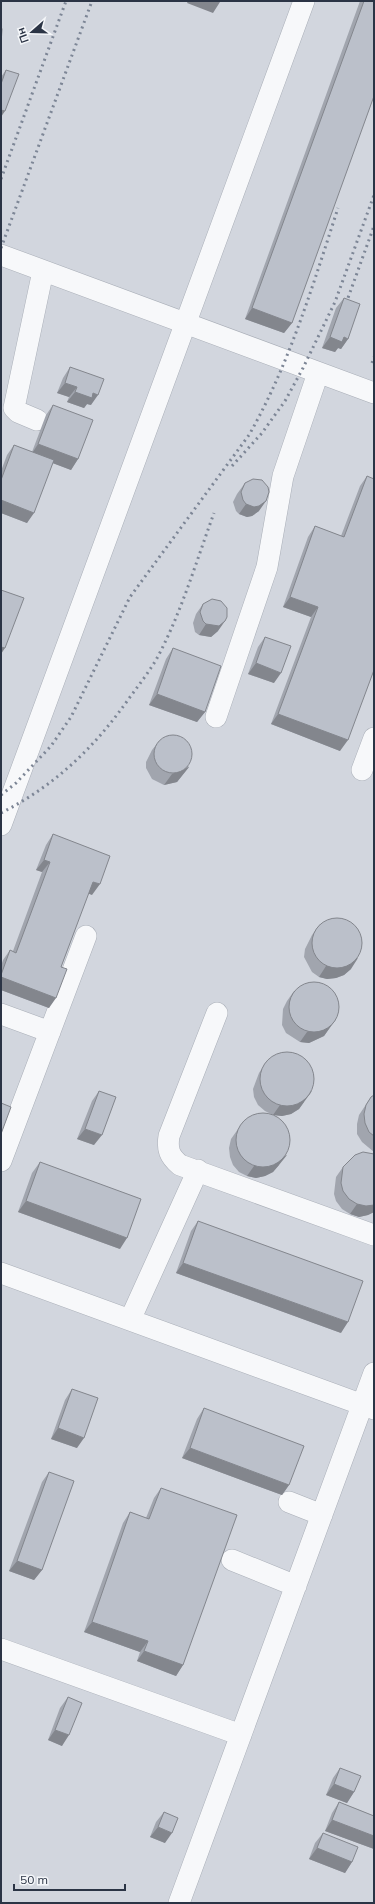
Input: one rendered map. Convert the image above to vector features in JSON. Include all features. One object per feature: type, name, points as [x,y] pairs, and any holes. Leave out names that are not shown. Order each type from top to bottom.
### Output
[{"type":"lane","points":[[1,825],[304,1]]},
{"type":"lane","points":[[1,256],[374,393]]},
{"type":"lane","points":[[37,420],[18,412],[14,408],[43,271]]},
{"type":"lane","points":[[216,717],[267,567],[283,476],[318,373]]},
{"type":"lane","points":[[362,770],[374,738]]},
{"type":"lane","points":[[1,1161],[86,936]]},
{"type":"lane","points":[[217,1013],[169,1136],[168,1147],[171,1157],[180,1165],[198,1170],[374,1235]]},
{"type":"lane","points":[[1,1014],[50,1032]]},
{"type":"lane","points":[[130,1320],[198,1170]]},
{"type":"lane","points":[[1,1273],[368,1407]]},
{"type":"lane","points":[[179,1903],[322,1515],[368,1407],[374,1373]]},
{"type":"lane","points":[[289,1502],[322,1515]]},
{"type":"lane","points":[[232,1560],[296,1586]]},
{"type":"lane","points":[[1,1649],[241,1735]]},
{"type":"shaded area","points":[[1,1],[374,1],[374,1903],[1,1903]]},
{"type":"building","points":[[364,1],[374,1],[374,96],[292,323],[252,308]]},
{"type":"building","points":[[6,70],[19,74],[5,111],[1,110],[1,84]]},
{"type":"building","points":[[344,298],[360,304],[348,339],[344,337],[342,342],[330,337]]},
{"type":"building","points":[[70,367],[104,379],[98,395],[93,393],[92,398],[75,392],[77,387],[65,383]]},
{"type":"building","points":[[53,405],[93,420],[78,459],[38,444]]},
{"type":"building","points":[[14,445],[54,460],[34,513],[1,500],[1,480]]},
{"type":"building","points":[[367,476],[374,479],[374,670],[348,740],[278,714],[318,607],[290,597],[315,526],[344,537]]},
{"type":"building","points":[[253,479],[262,480],[268,487],[269,492],[266,501],[259,506],[254,507],[246,504],[243,500],[241,492],[245,483]]},
{"type":"building","points":[[1,590],[24,598],[5,648],[1,647]]},
{"type":"building","points":[[212,599],[221,601],[227,608],[227,617],[219,626],[206,624],[203,621],[200,612],[203,604]]},
{"type":"building","points":[[265,637],[291,646],[281,673],[256,663]]},
{"type":"building","points":[[173,648],[221,666],[205,712],[157,694]]},
{"type":"building","points":[[169,735],[177,735],[187,740],[191,747],[191,761],[187,768],[177,773],[169,773],[159,768],[157,765],[154,758],[154,750],[159,740],[162,738]]},
{"type":"building","points":[[53,834],[110,856],[100,884],[93,882],[61,967],[67,969],[56,998],[1,977],[10,950],[16,953],[50,862],[44,860]]},
{"type":"building","points":[[332,918],[342,918],[355,925],[362,938],[362,948],[355,961],[342,968],[332,968],[323,964],[316,957],[312,948],[312,938],[316,929],[323,922]]},
{"type":"building","points":[[309,982],[319,982],[332,989],[339,1002],[339,1012],[332,1025],[319,1032],[309,1032],[300,1028],[293,1021],[289,1012],[289,1002],[293,993],[300,986]]},
{"type":"building","points":[[287,1052],[297,1054],[306,1060],[312,1069],[314,1079],[312,1089],[306,1098],[297,1104],[287,1106],[277,1104],[268,1098],[262,1089],[260,1079],[262,1069],[268,1060],[277,1054]]},
{"type":"building","points":[[99,1091],[116,1097],[102,1135],[85,1129]]},
{"type":"building","points":[[374,1095],[374,1136],[369,1132],[365,1123],[364,1114],[366,1105]]},
{"type":"building","points":[[1,1103],[11,1107],[1,1134]]},
{"type":"building","points":[[258,1113],[268,1113],[282,1121],[288,1130],[290,1140],[288,1150],[282,1159],[268,1167],[258,1167],[248,1162],[241,1155],[236,1145],[236,1135],[241,1125],[248,1118]]},
{"type":"building","points":[[363,1152],[374,1154],[374,1205],[366,1206],[357,1204],[349,1199],[343,1191],[341,1183],[343,1167],[355,1155]]},
{"type":"building","points":[[40,1162],[141,1199],[127,1238],[26,1201]]},
{"type":"building","points":[[198,1221],[363,1281],[348,1322],[183,1263]]},
{"type":"building","points":[[72,1389],[98,1398],[84,1438],[58,1428]]},
{"type":"building","points":[[204,1408],[304,1446],[289,1485],[190,1448]]},
{"type":"building","points":[[49,1472],[74,1481],[42,1570],[17,1561]]},
{"type":"building","points":[[161,1488],[237,1515],[183,1665],[144,1651],[148,1641],[92,1622],[130,1512],[149,1519]]},
{"type":"building","points":[[68,1697],[82,1703],[69,1735],[55,1730]]},
{"type":"building","points":[[340,1768],[361,1776],[354,1792],[334,1784]]},
{"type":"building","points":[[339,1802],[374,1816],[374,1836],[332,1820]]},
{"type":"building","points":[[164,1812],[178,1818],[172,1833],[158,1827]]},
{"type":"building","points":[[323,1833],[358,1847],[352,1862],[317,1848]]},
{"type":"railway","points":[[1,179],[66,1]]},
{"type":"railway","points":[[1,248],[92,1]]},
{"type":"railway","points":[[232,466],[262,433],[285,401],[303,368],[335,302],[374,195]]},
{"type":"railway","points":[[1,795],[16,783],[51,746],[71,717],[130,597],[249,435],[288,353],[338,208]]},
{"type":"railway","points":[[344,309],[374,226]]},
{"type":"railway","points":[[372,363],[374,357]]},
{"type":"railway","points":[[1,813],[39,790],[73,763],[103,732],[143,679],[156,660],[173,625],[188,588],[214,513]]}]
